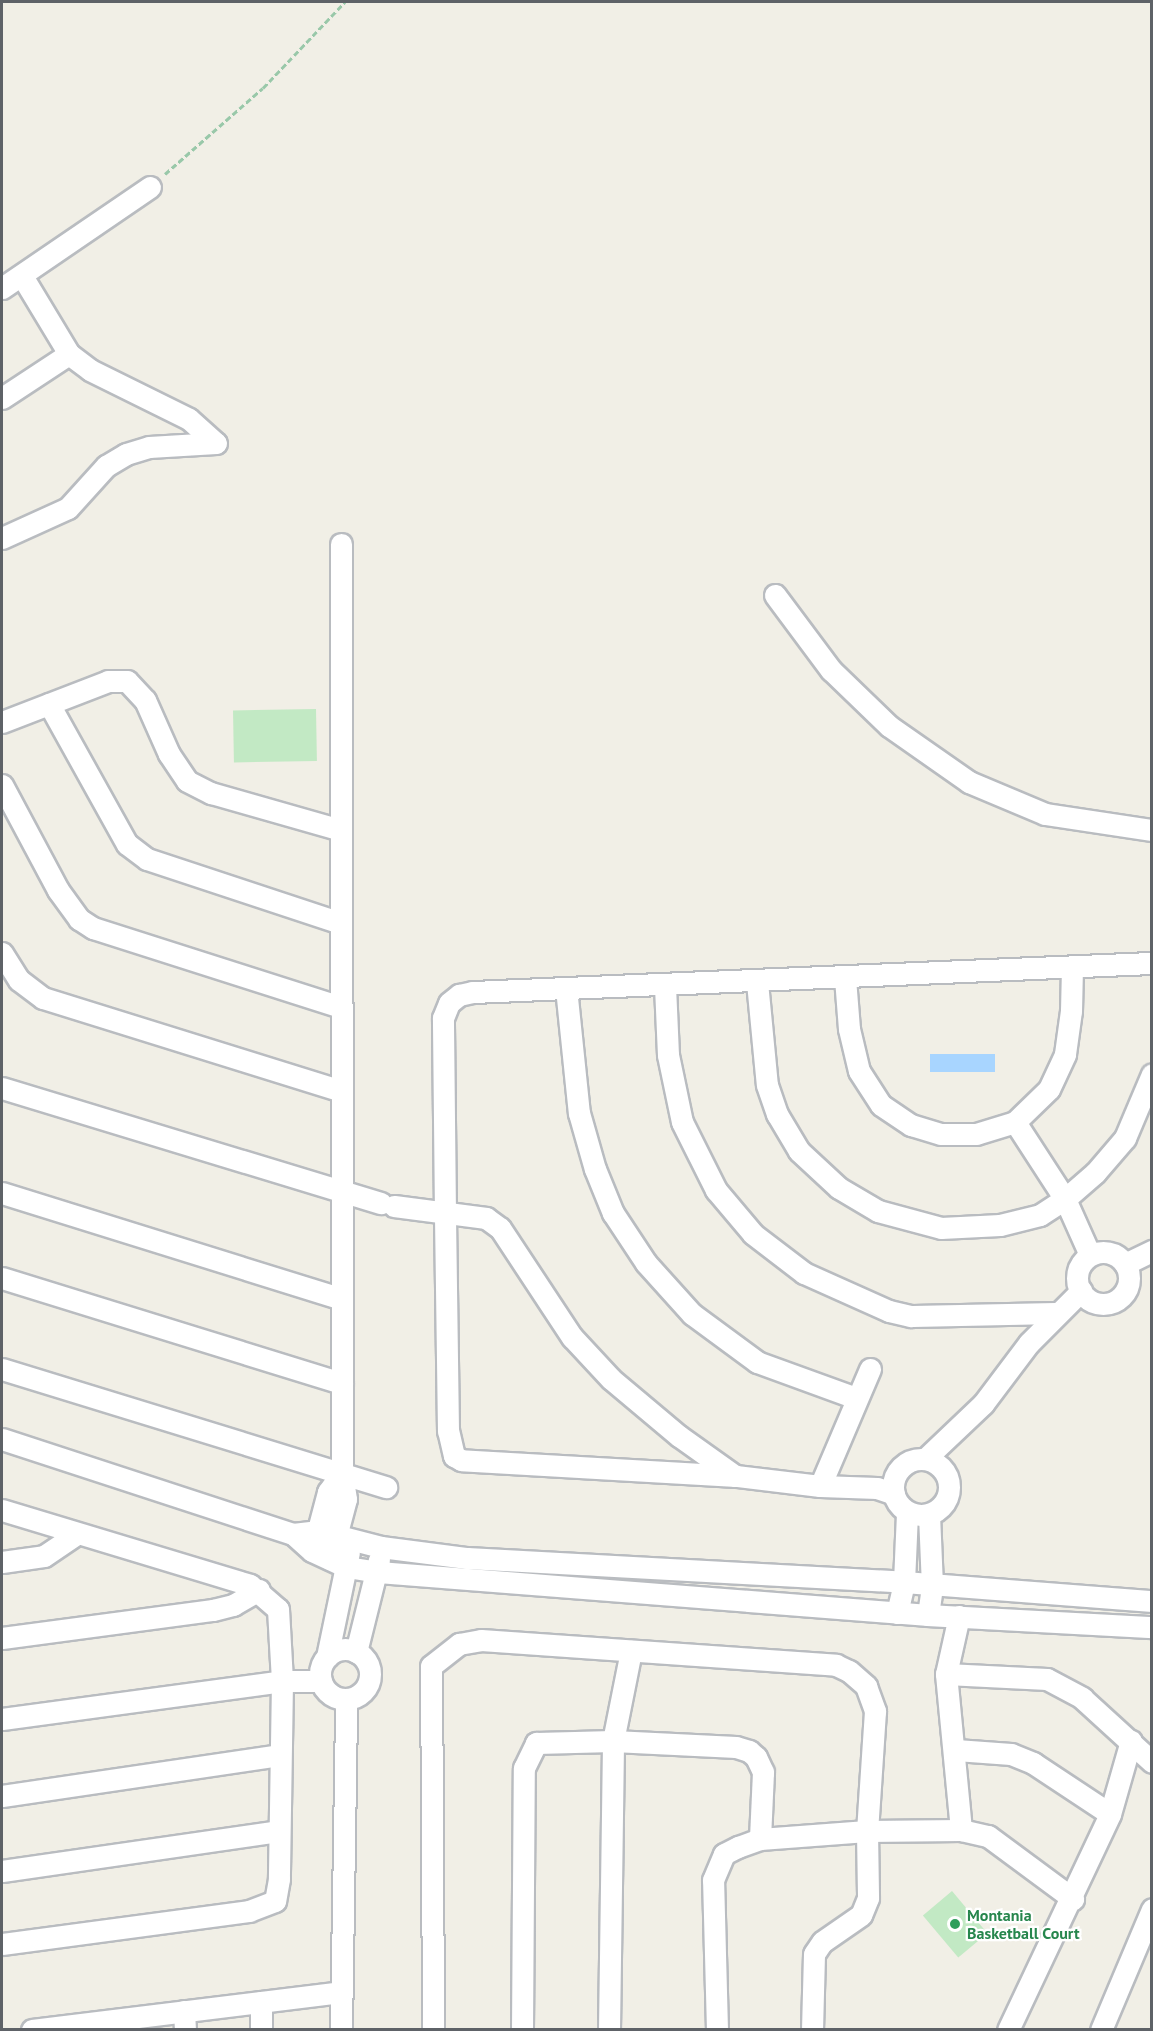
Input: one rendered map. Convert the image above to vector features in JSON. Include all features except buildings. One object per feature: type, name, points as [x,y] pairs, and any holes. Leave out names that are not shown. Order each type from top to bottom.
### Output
[{"type":"street","points":[[2,288],[150,187]]},
{"type":"street","points":[[2,538],[68,508],[106,466],[126,454],[149,447],[216,443],[189,419],[90,370],[69,354],[22,276]]},
{"type":"street","points":[[2,398],[69,354]]},
{"type":"street","points":[[327,1657],[341,1649],[356,1652],[367,1664],[369,1679],[360,1693],[346,1699],[330,1694],[321,1681],[340,1581],[333,1547],[328,1492],[342,1473],[341,544]]},
{"type":"street","points":[[775,596],[831,670],[889,726],[969,782],[1046,814],[1152,830]]},
{"type":"street","points":[[2,722],[108,681],[127,681],[145,700],[169,754],[187,781],[211,793],[341,830]]},
{"type":"street","points":[[49,704],[110,819],[127,844],[140,854],[341,923]]},
{"type":"street","points":[[2,785],[58,890],[79,919],[93,928],[341,1007]]},
{"type":"street","points":[[2,953],[19,980],[43,998],[341,1091]]},
{"type":"street","points":[[894,1494],[877,1488],[820,1486],[736,1476],[461,1460],[454,1456],[448,1431],[445,1215],[443,1018],[449,1004],[459,995],[473,992],[665,986],[1152,963]]},
{"type":"street","points":[[845,978],[849,1029],[859,1071],[882,1105],[911,1125],[940,1134],[976,1134],[1015,1122],[1049,1089],[1065,1054],[1071,1011],[1071,967]]},
{"type":"street","points":[[757,982],[760,1044],[767,1085],[777,1114],[800,1151],[839,1188],[878,1211],[941,1228],[1000,1225],[1040,1215],[1065,1199],[1095,1173],[1125,1138],[1152,1074]]},
{"type":"street","points":[[665,986],[668,1055],[682,1122],[716,1190],[753,1234],[804,1274],[889,1311],[911,1316],[1057,1313]]},
{"type":"street","points":[[566,988],[570,1051],[586,1136],[613,1213],[646,1263],[692,1314],[757,1362],[856,1398]]},
{"type":"street","points":[[2,1089],[388,1205],[445,1215],[486,1218],[501,1228],[572,1337],[603,1371],[679,1436],[736,1476]]},
{"type":"street","points":[[1015,1122],[1065,1199],[1090,1255]]},
{"type":"street","points":[[2,1193],[342,1299]]},
{"type":"street","points":[[1125,1264],[1152,1251]]},
{"type":"street","points":[[1109,1252],[1125,1264],[1128,1284],[1116,1300],[1096,1303],[1081,1291],[1078,1271],[1090,1255],[1109,1252]]},
{"type":"street","points":[[2,1278],[342,1383]]},
{"type":"street","points":[[925,1459],[983,1404],[1057,1313],[1081,1291]]},
{"type":"street","points":[[2,1369],[386,1487]]},
{"type":"street","points":[[820,1486],[870,1369]]},
{"type":"street","points":[[2,1439],[333,1547],[378,1572],[897,1613],[1152,1627]]},
{"type":"street","points":[[897,1613],[904,1582],[907,1512],[894,1494],[893,1485],[900,1468],[916,1459],[925,1459],[942,1468],[949,1485],[944,1504],[928,1515],[907,1512]]},
{"type":"street","points":[[2,1510],[228,1577],[259,1590],[278,1609],[282,1681],[278,1891],[275,1901],[265,1907],[2,1944]]},
{"type":"street","points":[[928,1515],[932,1586],[928,1615]]},
{"type":"street","points":[[2,1562],[44,1556],[77,1534]]},
{"type":"street","points":[[333,1547],[381,1547],[467,1558],[904,1582],[932,1586],[1152,1601]]},
{"type":"street","points":[[356,1652],[378,1572],[381,1547]]},
{"type":"street","points":[[2,1638],[213,1610],[233,1605],[259,1590]]},
{"type":"street","points":[[959,1617],[946,1674],[956,1750],[961,1830]]},
{"type":"street","points":[[434,2030],[431,1666],[459,1644],[481,1640],[836,1665],[849,1671],[866,1686],[875,1711],[867,1831],[868,1898],[861,1915],[822,1942],[814,1954],[812,2030]]},
{"type":"street","points":[[609,2030],[613,1741],[631,1651]]},
{"type":"street","points":[[946,1674],[1047,1679],[1082,1698],[1152,1762]]},
{"type":"street","points":[[2,1719],[282,1681],[321,1681]]},
{"type":"street","points":[[341,2030],[346,1699]]},
{"type":"street","points":[[522,2030],[524,1768],[529,1751],[546,1741],[613,1741],[736,1747],[749,1751],[756,1757],[763,1772],[760,1839]]},
{"type":"street","points":[[1008,2030],[1073,1899],[1110,1814],[1131,1741]]},
{"type":"street","points":[[956,1750],[1011,1754],[1033,1763],[1110,1814]]},
{"type":"street","points":[[2,1797],[279,1755]]},
{"type":"street","points":[[717,2030],[715,1872],[724,1854],[760,1839],[867,1831],[961,1830],[988,1836],[1073,1899]]},
{"type":"street","points":[[2,1871],[278,1831]]},
{"type":"street","points":[[1101,2030],[1152,1909]]},
{"type":"street","points":[[32,2030],[184,2020],[261,2002],[341,1992]]},
{"type":"street","points":[[261,2002],[261,2030]]},
{"type":"path","points":[[150,187],[263,88],[345,2]]},
{"type":"green space","points":[[316,709],[317,761],[234,762],[233,710]]},
{"type":"green space","name":"Montania Basketball Court","points":[[952,1891],[987,1933],[958,1958],[923,1915]]},
{"type":"water","points":[[930,1054],[995,1054],[995,1072],[930,1072]]},
{"type":"place","name":"Montania Basketball Court","points":[[955,1924]]}]
